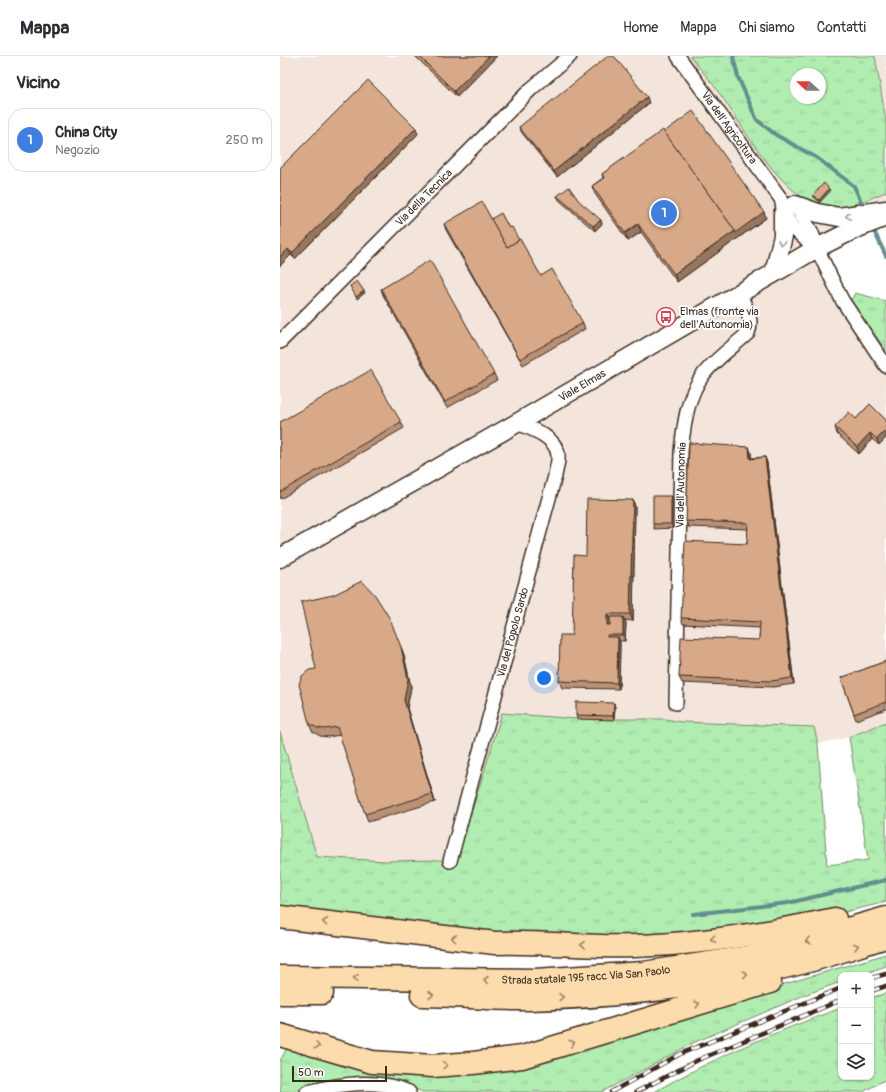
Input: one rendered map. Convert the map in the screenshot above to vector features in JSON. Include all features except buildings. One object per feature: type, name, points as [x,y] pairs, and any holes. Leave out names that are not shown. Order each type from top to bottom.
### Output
[{"type":"highway","points":[[280,917],[495,943],[518,942],[633,946],[682,943],[732,937],[793,928],[873,912],[886,913]]},
{"type":"highway","name":"Strada statale 195 racc Via San Paolo","points":[[280,977],[528,980],[643,973],[750,957],[886,918]]},
{"type":"highway","name":"Strada statale 195 racc Via San Paolo","points":[[280,992],[447,995],[527,999],[595,996],[669,988],[727,978],[805,962],[886,937]]},
{"type":"highway","points":[[280,1035],[372,1062],[433,1066],[522,1058],[787,977],[805,962]]},
{"type":"main road","points":[[774,273],[783,236],[787,206],[839,217],[886,210]]},
{"type":"main road","name":"Viale Elmas","points":[[280,558],[518,423],[817,248],[886,216]]},
{"type":"street","name":"Via della Tecnica","points":[[280,342],[531,89],[570,56]]},
{"type":"street","name":"Via dell'Agricoltura","points":[[678,56],[787,206],[811,231],[817,248],[842,300],[886,366]]},
{"type":"street","name":"Via dell'Autonomia","points":[[676,702],[681,451],[685,418],[695,388],[703,375],[743,338],[750,327],[747,311],[739,293]]},
{"type":"street","name":"Via del Popolo Sardo","points":[[450,861],[555,476],[558,457],[557,449],[539,433],[518,423]]},
{"type":"street","points":[[307,1092],[336,1085],[362,1083],[384,1085],[409,1092]]},
{"type":"shaded area","points":[[280,56],[690,56],[719,92],[845,208],[886,192],[886,225],[848,242],[833,252],[830,258],[851,300],[886,351],[886,722],[849,737],[818,744],[814,727],[681,722],[665,719],[577,719],[502,713],[456,863],[440,860],[385,861],[317,857],[280,732]]},
{"type":"shaded area","points":[[875,56],[886,56],[886,121]]},
{"type":"green space","points":[[690,56],[875,56],[886,121],[886,192],[849,206],[833,208],[809,202],[794,191],[766,161],[717,89]]},
{"type":"green space","points":[[855,293],[886,301],[886,351],[851,300]]},
{"type":"green space","points":[[502,713],[577,719],[665,719],[681,722],[814,727],[818,744],[827,865],[868,860],[849,737],[886,722],[886,902],[837,914],[681,937],[518,937],[280,906],[280,732],[317,857],[385,861],[440,860],[456,863]]},
{"type":"green space","points":[[886,954],[886,966],[869,972],[838,972],[838,983],[807,994],[693,1043],[602,1092],[422,1092],[397,1082],[371,1079],[345,1079],[280,1092],[280,1061],[287,1048],[340,1065],[426,1074],[778,986]]},
{"type":"green space","points":[[886,993],[886,1079],[863,1092],[654,1092],[699,1068],[746,1046],[838,1009],[838,1080],[874,1080],[874,997]]},
{"type":"waterway","points":[[733,56],[738,77],[757,120],[776,135],[817,158],[854,186],[863,206]]},
{"type":"waterway","points":[[875,233],[886,256]]},
{"type":"waterway","points":[[693,914],[788,903],[886,880]]},
{"type":"railway","points":[[874,977],[886,974]]},
{"type":"railway","points":[[874,990],[886,986]]},
{"type":"railway","points":[[611,1092],[680,1054],[838,989]]},
{"type":"railway","points":[[636,1092],[698,1060],[838,1001]]},
{"type":"place","name":"China City","points":[[664,213]]},
{"type":"place","name":"Elmas (fronte via dell'Autonomia)","points":[[666,317]]}]
